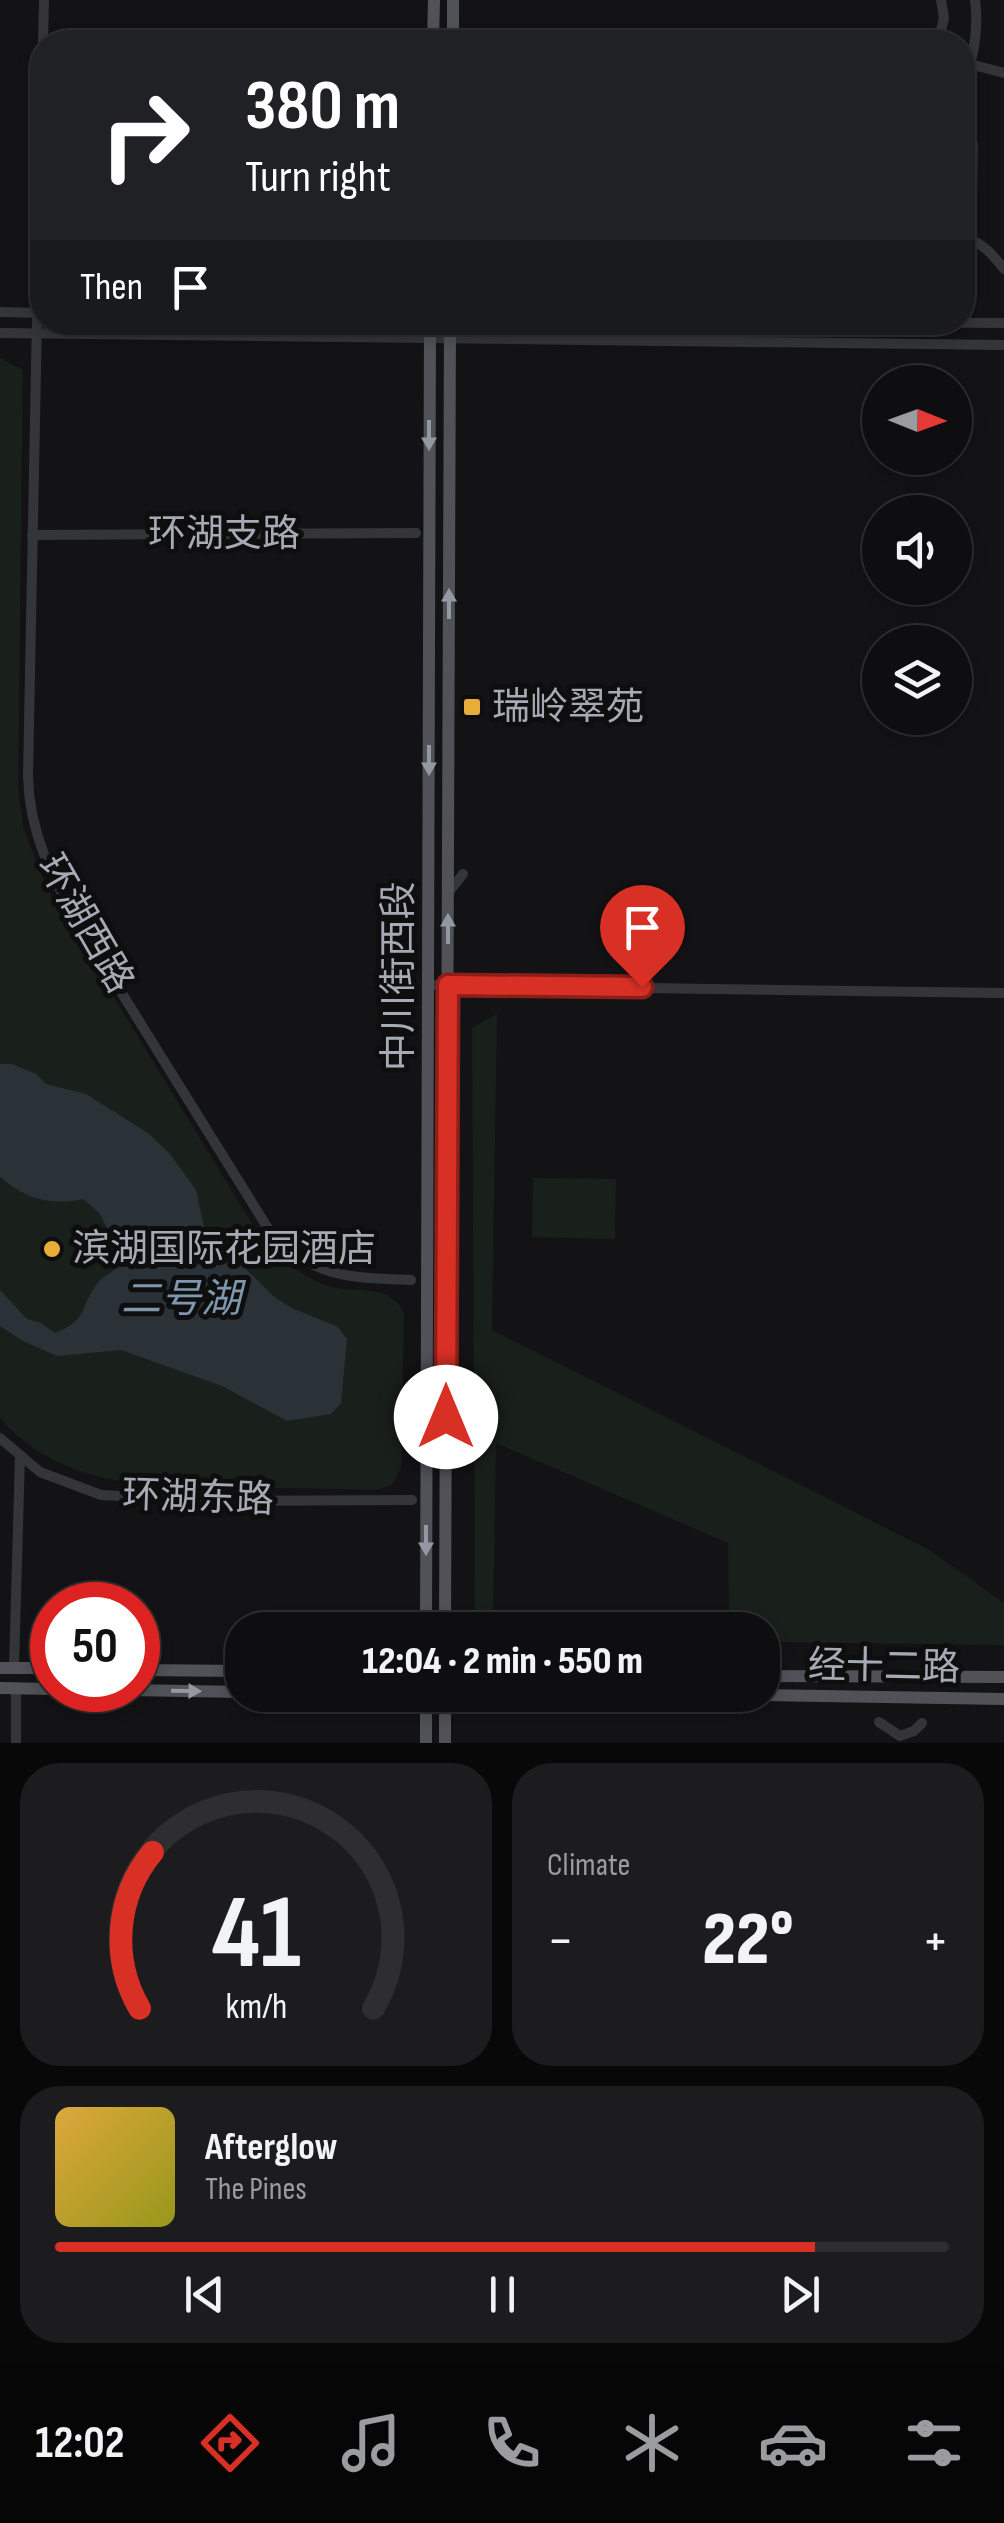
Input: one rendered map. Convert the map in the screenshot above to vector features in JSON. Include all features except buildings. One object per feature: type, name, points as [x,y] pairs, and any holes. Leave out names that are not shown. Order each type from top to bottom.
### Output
[{"type":"main road","points":[[433,30],[434,0]]},
{"type":"main road","points":[[453,30],[454,0]]},
{"type":"main road","name":"中川街西段","points":[[426,1612],[429,335]]},
{"type":"main road","name":"中川街西段","points":[[445,1612],[450,335]]},
{"type":"main road","points":[[160,1670],[225,1671]]},
{"type":"main road","points":[[780,1676],[1004,1677]]},
{"type":"main road","points":[[0,1688],[30,1688]]},
{"type":"main road","points":[[160,1691],[225,1692]]},
{"type":"main road","name":"经十二路","points":[[780,1695],[1004,1698]]},
{"type":"main road","points":[[426,1712],[426,1743]]},
{"type":"main road","points":[[445,1712],[445,1743]]},
{"type":"street","points":[[43,30],[44,0]]},
{"type":"street","points":[[941,0],[941,30]]},
{"type":"street","points":[[975,0],[978,17],[975,30]]},
{"type":"street","points":[[975,66],[1004,73]]},
{"type":"street","points":[[975,244],[992,254],[1004,269]]},
{"type":"street","points":[[0,312],[30,313]]},
{"type":"street","points":[[975,323],[1004,323]]},
{"type":"street","points":[[0,333],[30,334]]},
{"type":"street","name":"环湖西路","points":[[36,335],[28,790],[33,825],[57,886],[276,1238],[298,1258],[330,1273],[411,1280]]},
{"type":"street","points":[[134,335],[437,335]]},
{"type":"street","points":[[623,335],[1004,346]]},
{"type":"street","name":"环湖支路","points":[[32,535],[416,533]]},
{"type":"street","points":[[448,893],[464,874]]},
{"type":"street","points":[[428,984],[1004,993]]},
{"type":"street","name":"环湖东路","points":[[0,1438],[40,1472],[101,1494],[230,1502],[412,1500]]},
{"type":"street","points":[[7,1668],[20,1455]]},
{"type":"street","points":[[16,1688],[16,1743]]},
{"type":"street","points":[[879,1722],[900,1740],[922,1723]]},
{"type":"shaded area","points":[[0,358],[23,370],[18,788],[23,827],[46,886],[251,1222],[282,1257],[309,1277],[331,1287],[377,1292],[396,1302],[404,1312],[401,1469],[392,1485],[376,1490],[198,1487],[105,1478],[49,1457],[0,1418]]},
{"type":"shaded area","points":[[497,1014],[492,1330],[928,1549],[1004,1603],[1004,1645],[780,1642],[780,1612],[729,1612],[728,1543],[496,1443],[493,1612],[475,1612],[472,1028]]},
{"type":"shaded area","points":[[533,1178],[616,1179],[615,1239],[532,1237]]},
{"type":"water","name":"二号湖","points":[[0,1064],[12,1064],[36,1074],[46,1084],[86,1094],[148,1133],[170,1154],[196,1190],[204,1227],[273,1296],[338,1327],[347,1339],[341,1403],[331,1414],[287,1421],[222,1386],[121,1350],[57,1356],[0,1326],[0,1290],[27,1319],[55,1333],[66,1328],[78,1318],[96,1285],[123,1257],[99,1213],[83,1199],[39,1199],[0,1177]]},
{"type":"place","name":"瑞岭翠苑","points":[[472,707]]},
{"type":"place","name":"滨湖国际花园酒店","points":[[52,1249]]},
{"type":"route","points":[[446,1417],[448,985],[642,987]]}]
